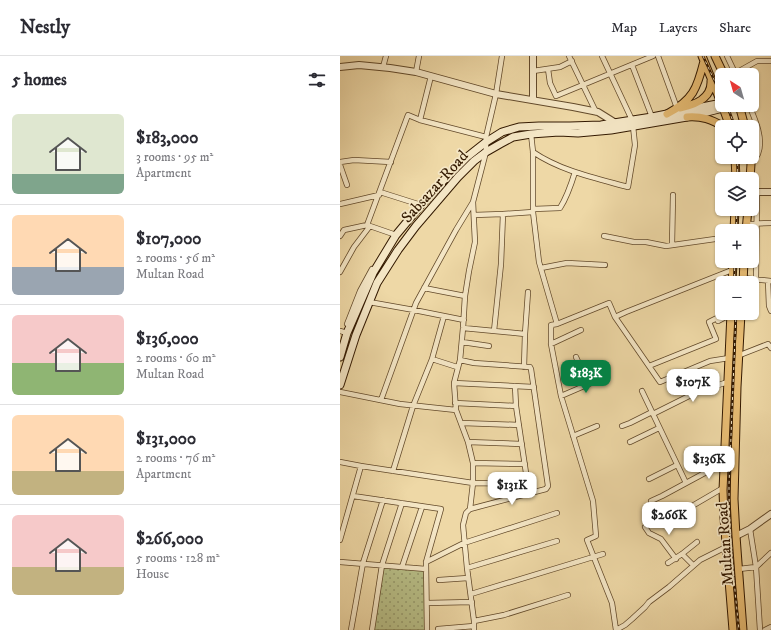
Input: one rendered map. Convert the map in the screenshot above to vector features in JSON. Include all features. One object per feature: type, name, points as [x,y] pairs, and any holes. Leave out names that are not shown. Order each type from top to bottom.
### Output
[{"type":"main road","points":[[715,56],[721,68]]},
{"type":"main road","points":[[667,114],[678,108],[694,92],[698,84],[703,59]]},
{"type":"main road","points":[[703,59],[715,88]]},
{"type":"main road","points":[[678,108],[696,104],[702,99],[707,94],[711,86],[711,79]]},
{"type":"main road","name":"Sabsazar Road","points":[[340,357],[344,332],[372,273],[395,235],[420,204],[486,139],[519,127],[570,126],[603,128],[614,122],[633,123],[652,117],[715,106]]},
{"type":"main road","name":"Sabsazar Road","points":[[340,390],[356,335],[371,302],[377,283],[398,250],[416,226],[458,177],[474,161],[486,152],[513,138],[531,134],[559,132],[578,133],[633,123],[687,117],[715,107]]},
{"type":"main road","points":[[687,117],[698,117],[715,121]]},
{"type":"main road","points":[[732,270],[732,276]]},
{"type":"main road","name":"Multan Road","points":[[731,320],[723,488],[733,630]]},
{"type":"main road","name":"Multan Road","points":[[741,320],[737,387],[734,500],[743,630]]},
{"type":"street","points":[[383,67],[386,56]]},
{"type":"street","points":[[416,72],[419,56]]},
{"type":"street","points":[[381,400],[416,303],[473,202],[486,152],[486,139],[496,94],[502,56]]},
{"type":"street","points":[[533,56],[533,100]]},
{"type":"street","points":[[570,56],[596,112]]},
{"type":"street","points":[[532,152],[551,163],[575,172],[628,187],[635,145],[633,123],[602,56]]},
{"type":"street","points":[[548,69],[550,83],[556,96],[610,74],[643,58],[653,56]]},
{"type":"street","points":[[658,56],[678,108]]},
{"type":"street","points":[[726,56],[731,68]]},
{"type":"street","points":[[744,68],[756,61],[771,60]]},
{"type":"street","points":[[533,71],[560,67],[572,62]]},
{"type":"street","points":[[632,64],[652,117]]},
{"type":"street","points":[[340,67],[358,65],[416,72],[496,94],[596,112],[614,122]]},
{"type":"street","points":[[420,120],[431,76]]},
{"type":"street","points":[[340,272],[354,247],[369,226],[379,194],[408,116],[486,139]]},
{"type":"street","points":[[531,134],[533,210],[539,262],[557,324]]},
{"type":"street","points":[[759,135],[759,152]]},
{"type":"street","points":[[347,186],[340,163],[354,160],[391,162]]},
{"type":"street","points":[[474,214],[503,214],[560,208],[571,187],[575,172]]},
{"type":"street","points":[[759,192],[771,192]]},
{"type":"street","points":[[340,204],[379,194],[420,204]]},
{"type":"street","points":[[672,245],[673,194]]},
{"type":"street","points":[[470,509],[473,483],[473,463],[462,423],[456,410],[454,383],[460,360],[465,296],[475,242],[473,202]]},
{"type":"street","points":[[494,331],[501,264],[503,214]]},
{"type":"street","points":[[756,276],[757,216]]},
{"type":"street","points":[[757,223],[771,223]]},
{"type":"street","points":[[340,236],[342,231],[369,226],[395,235]]},
{"type":"street","points":[[604,236],[666,246],[715,239]]},
{"type":"street","points":[[541,268],[567,263],[605,265]]},
{"type":"street","points":[[615,317],[732,270]]},
{"type":"street","points":[[759,279],[770,281],[769,306],[771,311]]},
{"type":"street","points":[[424,288],[465,296]]},
{"type":"street","points":[[524,367],[528,292]]},
{"type":"street","points":[[371,302],[464,320]]},
{"type":"street","points":[[726,547],[693,565],[649,602],[632,620],[616,630],[612,603],[587,540],[596,536],[593,501],[561,396],[551,344],[552,325],[609,303],[615,317],[660,382],[710,361],[729,358]]},
{"type":"street","points":[[394,471],[414,406],[432,358],[444,316]]},
{"type":"street","points":[[649,366],[716,339],[709,322],[715,319]]},
{"type":"street","points":[[463,328],[525,334]]},
{"type":"street","points":[[551,344],[581,330]]},
{"type":"street","points":[[340,345],[344,332]]},
{"type":"street","points":[[462,342],[489,346]]},
{"type":"street","points":[[740,355],[768,344],[771,348]]},
{"type":"street","points":[[576,357],[588,384]]},
{"type":"street","points":[[432,358],[457,368]]},
{"type":"street","points":[[460,360],[474,363],[530,367],[548,486],[546,489],[470,509],[466,513],[463,525],[464,542],[474,626]]},
{"type":"street","points":[[561,396],[605,377]]},
{"type":"street","points":[[622,426],[694,394],[728,382]]},
{"type":"street","points":[[454,383],[534,387]]},
{"type":"street","points":[[515,386],[516,406],[530,493]]},
{"type":"street","points":[[340,390],[414,406],[456,410]]},
{"type":"street","points":[[642,391],[686,483]]},
{"type":"street","points":[[455,402],[516,406]]},
{"type":"street","points":[[462,423],[519,425]]},
{"type":"street","points":[[573,436],[597,426]]},
{"type":"street","points":[[630,442],[660,428]]},
{"type":"street","points":[[468,442],[522,444]]},
{"type":"street","points":[[340,462],[473,483],[528,484]]},
{"type":"street","points":[[651,500],[662,496],[725,462]]},
{"type":"street","points":[[473,463],[525,464]]},
{"type":"street","points":[[649,479],[677,465]]},
{"type":"street","points":[[340,540],[361,466]]},
{"type":"street","points":[[675,516],[723,488]]},
{"type":"street","points":[[352,496],[441,509],[426,562],[427,630]]},
{"type":"street","points":[[351,630],[362,563],[383,500]]},
{"type":"street","points":[[372,630],[382,565],[402,503]]},
{"type":"street","points":[[402,567],[422,507]]},
{"type":"street","points":[[426,562],[464,542],[557,513]]},
{"type":"street","points":[[736,536],[750,529],[771,514]]},
{"type":"street","points":[[645,527],[649,533],[661,539],[676,558]]},
{"type":"street","points":[[750,529],[756,567],[760,630]]},
{"type":"street","points":[[467,568],[557,541]]},
{"type":"street","points":[[668,563],[696,542]]},
{"type":"street","points":[[471,594],[603,554]]},
{"type":"street","points":[[682,554],[693,565]]},
{"type":"street","points":[[739,569],[756,567],[771,554]]},
{"type":"street","points":[[340,562],[426,569]]},
{"type":"street","points":[[439,580],[468,578]]},
{"type":"street","points":[[438,629],[474,626],[568,595]]},
{"type":"street","points":[[426,603],[472,602]]},
{"type":"street","points":[[765,630],[771,627]]},
{"type":"green space","points":[[380,565],[426,569],[427,630],[371,630]]},
{"type":"railway","points":[[703,56],[715,82]]},
{"type":"railway","points":[[730,112],[732,120]]},
{"type":"railway","points":[[737,164],[738,172]]},
{"type":"railway","points":[[736,224],[737,216]]},
{"type":"railway","points":[[734,276],[735,268]]},
{"type":"railway","points":[[736,320],[729,503],[739,630]]}]
